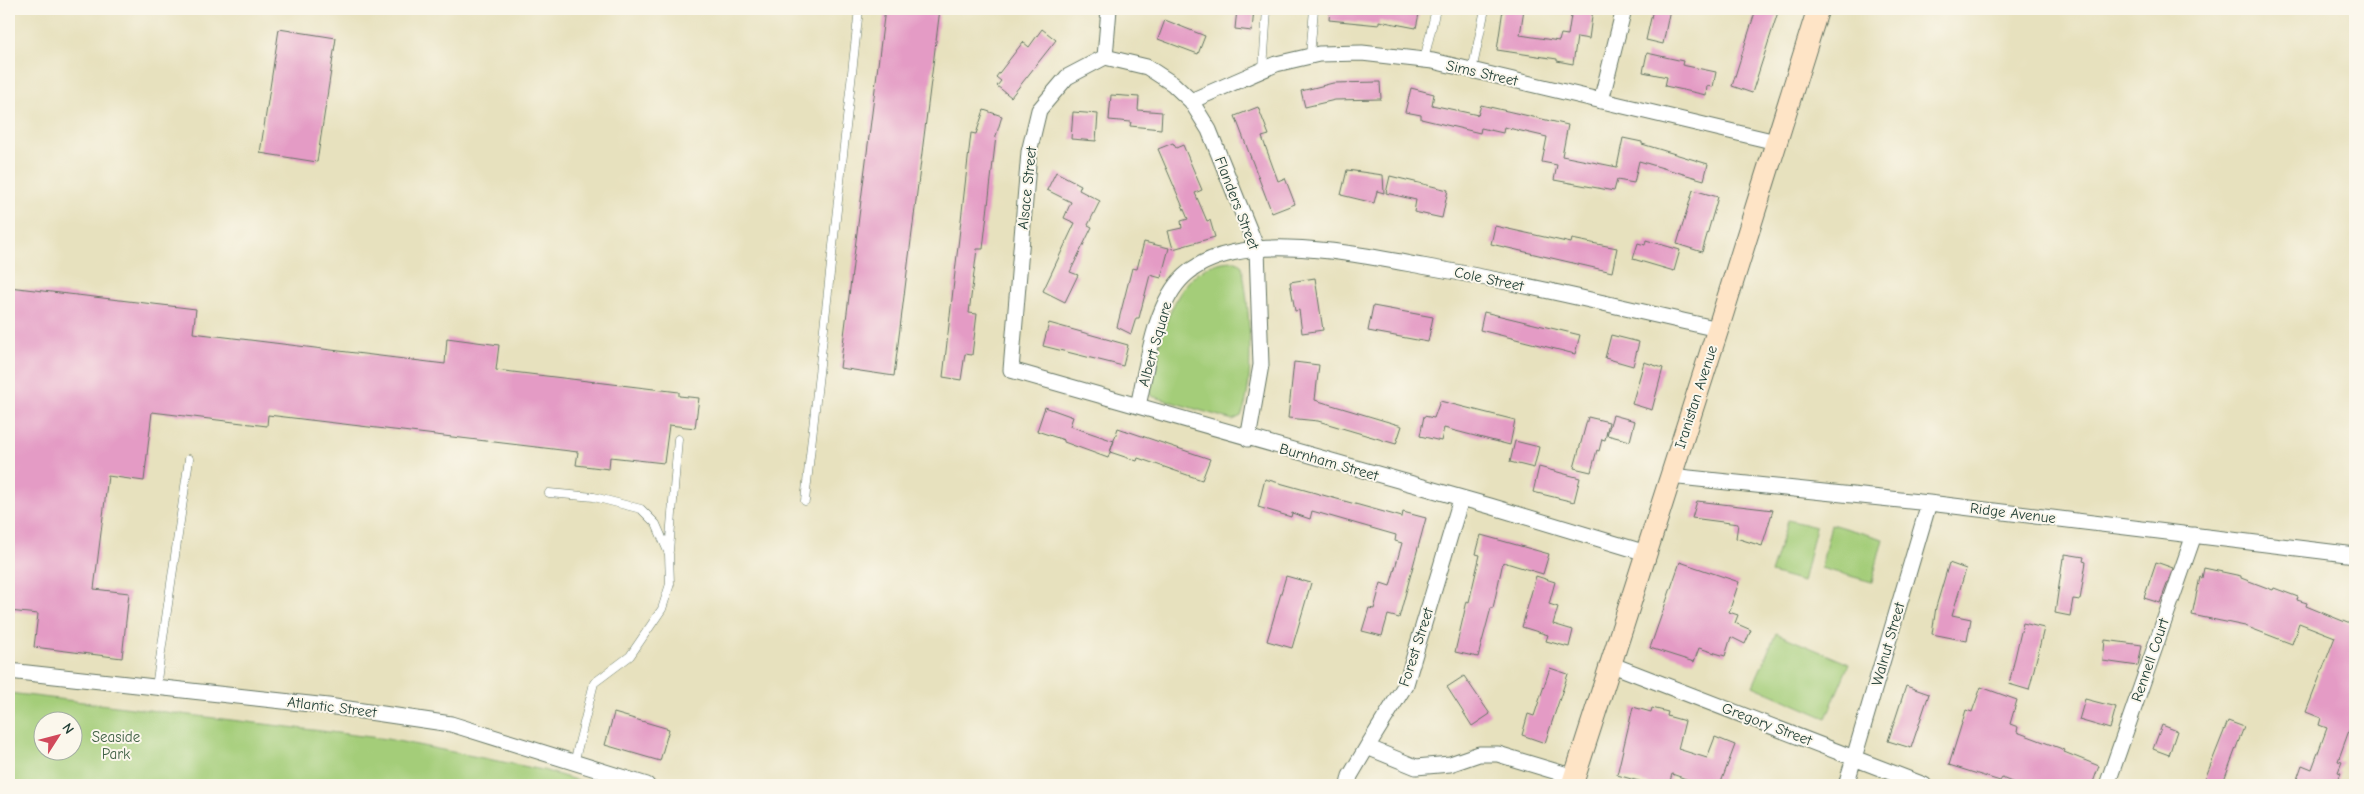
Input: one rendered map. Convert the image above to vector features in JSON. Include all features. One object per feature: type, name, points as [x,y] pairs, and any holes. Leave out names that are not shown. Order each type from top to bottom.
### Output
[{"type":"street","points":[[1105,57],[1109,9]]},
{"type":"street","points":[[1601,101],[1624,9]]},
{"type":"street","name":"Iranistan Avenue","points":[[1573,781],[1818,9]]},
{"type":"street","name":"Sims Street","points":[[1191,101],[1276,64],[1310,56],[1362,53],[1424,60],[1472,70],[1776,142]]},
{"type":"street","name":"Flanders Street","points":[[1105,57],[1147,67],[1173,84],[1191,101],[1209,130],[1257,249],[1261,365],[1248,439]]},
{"type":"street","name":"Alsace Street","points":[[1011,370],[1029,152],[1039,110],[1067,77],[1105,57]]},
{"type":"street","name":"Cole Street","points":[[1257,249],[1323,250],[1366,256],[1467,274],[1718,329]]},
{"type":"street","name":"Albert Square","points":[[1138,406],[1159,321],[1175,286],[1184,275],[1203,262],[1257,249]]},
{"type":"street","name":"Burnham Street","points":[[1011,370],[1646,553]]},
{"type":"street","name":"Ridge Avenue","points":[[1670,476],[1929,503],[2355,555]]},
{"type":"street","name":"Forest Street","points":[[1348,785],[1350,776],[1366,747],[1406,684],[1461,499]]},
{"type":"street","name":"Walnut Street","points":[[1846,785],[1929,503]]},
{"type":"street","name":"Rennell Court","points":[[2106,785],[2194,535]]},
{"type":"street","name":"Gregory Street","points":[[1610,664],[1924,785]]},
{"type":"street","name":"Atlantic Street","points":[[9,671],[328,706],[451,724],[646,785]]},
{"type":"street","points":[[1366,747],[1416,767],[1450,764],[1479,754],[1498,754],[1573,781]]},
{"type":"lane","points":[[805,501],[860,9]]},
{"type":"lane","points":[[1263,69],[1267,9]]},
{"type":"lane","points":[[1310,56],[1314,9]]},
{"type":"lane","points":[[1424,60],[1436,9]]},
{"type":"lane","points":[[1472,70],[1485,9]]},
{"type":"lane","points":[[574,762],[594,683],[630,656],[662,609],[670,584],[669,554],[678,439]]},
{"type":"lane","points":[[156,687],[189,459]]},
{"type":"lane","points":[[549,493],[594,498],[641,509],[656,524],[669,554]]},
{"type":"green space","points":[[1236,261],[1242,266],[1250,342],[1246,402],[1241,416],[1233,420],[1151,396],[1148,388],[1165,327],[1173,306],[1183,288],[1197,274],[1214,264]]},
{"type":"green space","points":[[1788,520],[1816,527],[1803,582],[1771,573]]},
{"type":"green space","points":[[1831,524],[1883,539],[1872,582],[1821,568]]},
{"type":"green space","points":[[1776,633],[1849,664],[1826,718],[1753,686]]},
{"type":"green space","name":"Seaside Park","points":[[9,693],[387,739],[543,770],[592,785],[9,785]]},
{"type":"building","points":[[885,9],[940,9],[894,376],[840,368]]},
{"type":"building","points":[[1237,9],[1254,9],[1252,31],[1235,29]]},
{"type":"building","points":[[1330,9],[1420,9],[1416,28],[1379,21],[1379,25],[1329,20]]},
{"type":"building","points":[[1503,9],[1524,9],[1520,35],[1559,41],[1561,34],[1568,35],[1572,9],[1593,9],[1589,39],[1577,37],[1573,64],[1557,61],[1557,59],[1497,50]]},
{"type":"building","points":[[1653,9],[1670,9],[1663,44],[1646,40]]},
{"type":"building","points":[[1756,9],[1779,9],[1752,93],[1732,86]]},
{"type":"building","points":[[1165,20],[1205,36],[1198,54],[1158,39]]},
{"type":"building","points":[[279,29],[336,38],[317,162],[260,153]]},
{"type":"building","points":[[1042,29],[1056,40],[1011,97],[997,86],[1001,81],[996,77],[1023,42],[1029,47]]},
{"type":"building","points":[[1647,53],[1683,61],[1682,65],[1716,72],[1713,87],[1707,86],[1706,95],[1665,86],[1667,77],[1643,72]]},
{"type":"building","points":[[1380,82],[1381,99],[1335,100],[1305,107],[1301,91],[1333,83]]},
{"type":"building","points":[[1411,88],[1434,94],[1432,105],[1478,115],[1481,105],[1568,125],[1562,156],[1617,167],[1623,138],[1642,142],[1642,144],[1708,164],[1704,180],[1639,161],[1634,183],[1617,180],[1614,191],[1554,180],[1557,165],[1542,162],[1547,137],[1504,127],[1503,133],[1481,128],[1480,133],[1421,119],[1421,115],[1405,112]]},
{"type":"building","points":[[1111,95],[1139,97],[1138,110],[1162,112],[1161,129],[1130,126],[1131,122],[1109,120]]},
{"type":"building","points":[[1258,107],[1269,135],[1262,137],[1278,181],[1285,178],[1295,204],[1272,213],[1235,116]]},
{"type":"building","points":[[984,110],[1002,116],[996,136],[983,249],[977,249],[969,313],[977,314],[972,355],[965,354],[961,380],[943,377],[971,133],[976,134]]},
{"type":"building","points":[[1073,112],[1098,114],[1096,141],[1071,139]]},
{"type":"building","points":[[1173,143],[1176,148],[1183,145],[1202,190],[1195,193],[1207,221],[1210,220],[1215,237],[1173,249],[1168,231],[1182,228],[1181,221],[1188,219],[1158,149]]},
{"type":"building","points":[[1347,170],[1383,175],[1384,193],[1377,191],[1374,203],[1341,195]]},
{"type":"building","points":[[1056,172],[1081,185],[1079,190],[1100,201],[1088,225],[1092,227],[1070,272],[1078,275],[1065,302],[1043,291],[1075,223],[1064,218],[1071,202],[1047,190]]},
{"type":"building","points":[[1390,176],[1448,190],[1442,218],[1414,212],[1416,200],[1386,193]]},
{"type":"building","points":[[1693,190],[1718,197],[1702,252],[1677,244]]},
{"type":"building","points":[[1495,226],[1571,243],[1572,239],[1617,248],[1612,272],[1491,244]]},
{"type":"building","points":[[1646,240],[1680,250],[1674,271],[1633,259],[1638,243],[1645,245]]},
{"type":"building","points":[[1144,242],[1169,248],[1161,278],[1150,275],[1139,318],[1136,318],[1131,334],[1117,327],[1132,268],[1137,269]]},
{"type":"building","points":[[1315,278],[1323,330],[1302,333],[1299,310],[1295,311],[1290,282]]},
{"type":"building","points":[[9,287],[196,309],[193,333],[445,364],[447,338],[499,345],[496,370],[679,392],[679,396],[699,398],[695,428],[669,425],[664,463],[610,457],[609,469],[576,465],[578,452],[268,415],[267,426],[152,412],[144,481],[108,476],[94,589],[129,593],[122,658],[34,647],[38,614],[9,611]]},
{"type":"building","points":[[1373,306],[1433,317],[1428,342],[1368,331]]},
{"type":"building","points":[[1484,312],[1580,335],[1575,354],[1480,330]]},
{"type":"building","points":[[1049,323],[1128,345],[1123,366],[1043,346]]},
{"type":"building","points":[[1611,335],[1639,342],[1633,366],[1605,358]]},
{"type":"building","points":[[1294,362],[1319,365],[1315,400],[1402,426],[1396,444],[1318,421],[1288,418]]},
{"type":"building","points":[[1644,362],[1663,368],[1652,410],[1632,404]]},
{"type":"building","points":[[1440,401],[1515,420],[1510,445],[1444,428],[1441,441],[1420,436],[1424,416],[1434,418]]},
{"type":"building","points":[[1045,407],[1073,417],[1070,426],[1114,441],[1108,458],[1037,431]]},
{"type":"building","points":[[1613,415],[1635,421],[1630,441],[1607,435]]},
{"type":"building","points":[[1588,417],[1609,422],[1605,440],[1602,439],[1599,451],[1597,450],[1591,472],[1574,468]]},
{"type":"building","points":[[1118,428],[1210,459],[1202,480],[1138,458],[1137,461],[1110,452]]},
{"type":"building","points":[[1515,441],[1539,447],[1534,468],[1510,462]]},
{"type":"building","points":[[1539,467],[1580,478],[1574,502],[1533,492]]},
{"type":"building","points":[[1265,479],[1402,517],[1403,512],[1426,518],[1399,618],[1388,615],[1382,636],[1362,631],[1369,608],[1374,609],[1381,583],[1390,586],[1402,543],[1395,541],[1396,535],[1312,511],[1310,519],[1292,513],[1291,517],[1258,507]]},
{"type":"building","points":[[1697,501],[1773,510],[1762,546],[1736,538],[1738,524],[1692,518]]},
{"type":"building","points":[[1481,535],[1549,554],[1543,574],[1503,562],[1493,608],[1491,608],[1478,657],[1455,652],[1480,555],[1476,554]]},
{"type":"building","points":[[2065,554],[2084,557],[2083,561],[2086,562],[2080,600],[2073,599],[2070,616],[2055,613]]},
{"type":"building","points":[[1680,562],[1739,582],[1729,612],[1738,615],[1735,623],[1751,630],[1745,644],[1731,637],[1725,656],[1699,648],[1694,662],[1650,648]]},
{"type":"building","points":[[2156,562],[2173,568],[2160,603],[2144,598]]},
{"type":"building","points":[[1949,563],[1966,569],[1952,615],[1971,619],[1967,641],[1932,634],[1936,607]]},
{"type":"building","points":[[2204,568],[2241,576],[2241,578],[2273,590],[2274,588],[2298,597],[2297,600],[2307,603],[2306,606],[2355,626],[2355,714],[2338,761],[2342,762],[2338,772],[2341,773],[2338,780],[2350,785],[2295,785],[2302,765],[2312,769],[2327,728],[2319,725],[2321,718],[2306,712],[2335,637],[2299,623],[2292,644],[2245,626],[2192,615],[2200,577],[2202,578]]},
{"type":"building","points":[[1286,576],[1311,583],[1292,648],[1267,641]]},
{"type":"building","points":[[1536,576],[1555,582],[1549,604],[1558,607],[1553,624],[1573,630],[1569,647],[1546,641],[1548,635],[1522,627]]},
{"type":"building","points":[[2023,623],[2044,628],[2029,690],[2009,684]]},
{"type":"building","points":[[2105,640],[2142,645],[2138,666],[2103,661]]},
{"type":"building","points":[[1550,668],[1568,674],[1545,743],[1522,735],[1528,714],[1534,716]]},
{"type":"building","points":[[1464,676],[1490,714],[1472,726],[1447,687]]},
{"type":"building","points":[[1906,686],[1929,694],[1911,748],[1888,741]]},
{"type":"building","points":[[1981,687],[2017,700],[2010,724],[2018,727],[2017,732],[2065,750],[2064,752],[2099,766],[2092,785],[2019,785],[2002,778],[2000,781],[1949,765],[1966,710],[1972,712]]},
{"type":"building","points":[[2085,699],[2116,707],[2110,729],[2079,720]]},
{"type":"building","points":[[1633,707],[1651,712],[1652,708],[1668,712],[1667,716],[1685,721],[1678,749],[1707,758],[1715,737],[1735,745],[1720,785],[1703,785],[1672,774],[1669,785],[1653,785],[1617,775]]},
{"type":"building","points":[[614,713],[669,729],[660,761],[605,745]]},
{"type":"building","points":[[2228,721],[2244,727],[2222,785],[2205,779]]},
{"type":"building","points":[[2162,725],[2177,731],[2169,755],[2153,749]]}]
